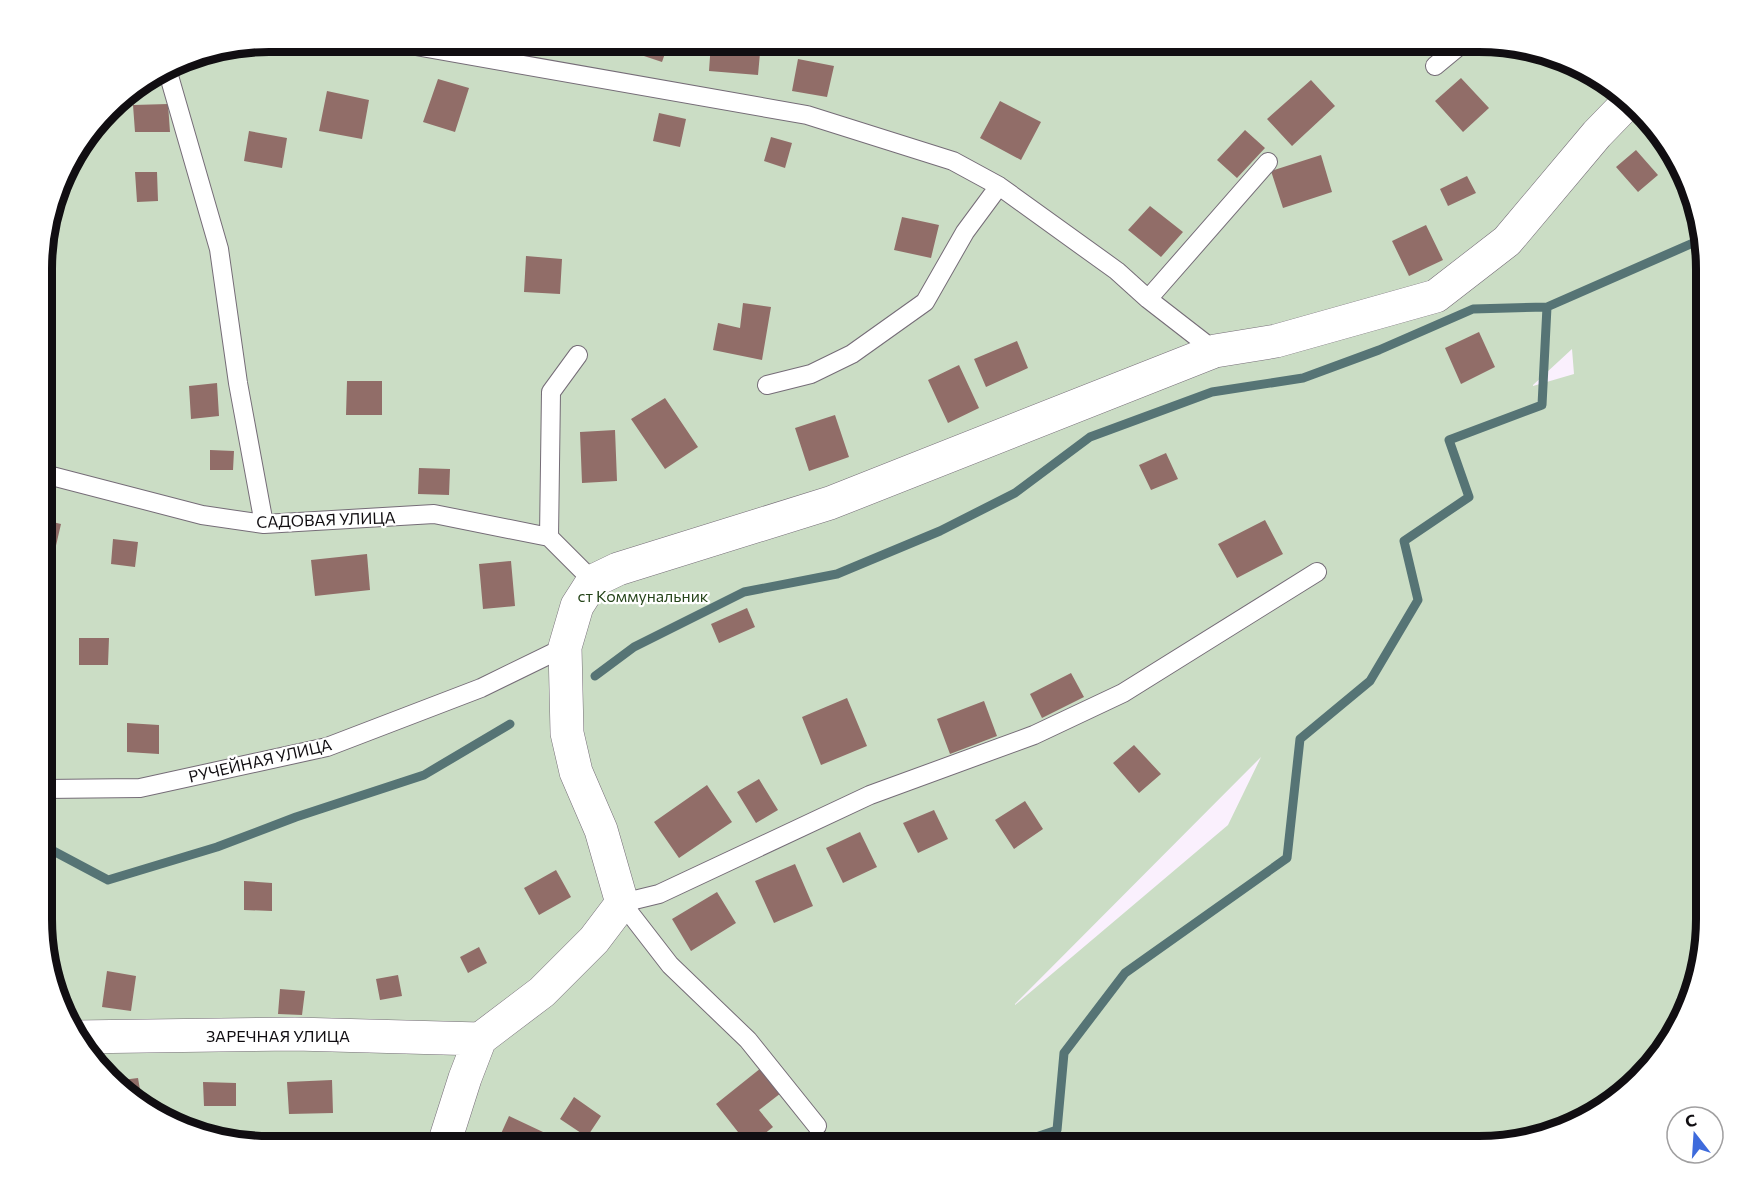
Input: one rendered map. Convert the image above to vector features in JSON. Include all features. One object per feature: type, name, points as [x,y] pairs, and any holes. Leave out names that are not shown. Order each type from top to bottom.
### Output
[{"type":"street","points":[[447,1136],[480,1039],[542,992],[594,940],[622,903],[602,830],[576,772],[567,733],[565,646],[577,606],[593,581],[618,569],[830,503],[1215,351],[1276,341],[1436,296],[1507,241],[1624,107]]},
{"type":"street","name":"ЗАРЕЧНАЯ УЛИЦА","points":[[87,1037],[295,1034],[480,1039]]},
{"type":"lane","points":[[450,52],[807,115],[953,161],[999,186],[1117,271],[1148,299],[1215,351]]},
{"type":"lane","points":[[1436,66],[1452,52]]},
{"type":"lane","points":[[169,78],[219,249],[238,383],[264,524]]},
{"type":"lane","points":[[1148,299],[1268,162]]},
{"type":"lane","points":[[767,385],[811,374],[852,354],[925,302],[965,232],[999,186]]},
{"type":"lane","points":[[578,356],[551,392],[549,537],[593,581]]},
{"type":"lane","name":"САДОВАЯ УЛИЦА","points":[[52,476],[202,515],[264,524],[434,514],[549,537]]},
{"type":"lane","points":[[817,1126],[748,1040],[670,965],[622,903],[658,894],[870,795],[1034,735],[1123,693],[1317,572]]},
{"type":"lane","name":"РУЧЕЙНАЯ УЛИЦА","points":[[52,789],[140,788],[327,747],[481,688],[565,646]]},
{"type":"green space","name":"ст Коммунальник","points":[[1480,52],[1508,54],[1549,64],[1576,75],[1612,97],[1652,137],[1674,173],[1689,213],[1696,255],[1696,934],[1689,976],[1680,1003],[1652,1052],[1612,1092],[1576,1114],[1536,1129],[1494,1136],[255,1136],[213,1129],[186,1120],[137,1092],[97,1052],[75,1016],[64,989],[54,948],[52,920],[52,269],[54,241],[64,200],[75,173],[97,137],[126,106],[149,89],[186,69],[213,60],[255,53]],"holes":[[[1572,349],[1574,374],[1533,386]],[[1261,757],[1228,825],[1015,1005]]]},
{"type":"building","points":[[632,52],[666,52],[662,62]]},
{"type":"building","points":[[710,52],[760,52],[758,75],[709,71]]},
{"type":"building","points":[[798,59],[834,66],[827,97],[792,91]]},
{"type":"building","points":[[1461,78],[1489,108],[1463,132],[1435,101]]},
{"type":"building","points":[[438,79],[469,88],[455,132],[423,122]]},
{"type":"building","points":[[1311,80],[1335,106],[1292,146],[1267,119]]},
{"type":"building","points":[[327,91],[369,100],[362,139],[319,131]]},
{"type":"building","points":[[1000,101],[1041,122],[1021,160],[980,138]]},
{"type":"building","points":[[168,104],[170,132],[135,132],[133,105]]},
{"type":"building","points":[[659,113],[686,119],[680,147],[653,141]]},
{"type":"building","points":[[1245,130],[1265,148],[1237,178],[1217,160]]},
{"type":"building","points":[[249,131],[287,138],[282,168],[244,161]]},
{"type":"building","points":[[771,137],[792,143],[785,168],[764,161]]},
{"type":"building","points":[[1636,150],[1658,175],[1638,192],[1616,167]]},
{"type":"building","points":[[1321,155],[1332,192],[1283,208],[1271,171]]},
{"type":"building","points":[[135,172],[157,172],[158,201],[137,202]]},
{"type":"building","points":[[1467,176],[1476,193],[1448,206],[1440,189]]},
{"type":"building","points":[[1150,206],[1183,232],[1161,257],[1128,230]]},
{"type":"building","points":[[902,217],[939,225],[931,258],[894,250]]},
{"type":"building","points":[[1426,225],[1443,260],[1409,276],[1392,241]]},
{"type":"building","points":[[526,256],[562,259],[560,294],[524,292]]},
{"type":"building","points":[[743,303],[771,307],[762,360],[713,350],[718,323],[740,328]]},
{"type":"building","points":[[1479,332],[1495,367],[1461,384],[1445,348]]},
{"type":"building","points":[[1017,341],[1028,368],[986,387],[974,359]]},
{"type":"building","points":[[959,365],[979,408],[948,423],[928,380]]},
{"type":"building","points":[[347,381],[382,381],[382,415],[346,415]]},
{"type":"building","points":[[217,383],[219,416],[191,419],[189,386]]},
{"type":"building","points":[[665,398],[698,447],[665,469],[631,419]]},
{"type":"building","points":[[835,415],[849,457],[809,471],[795,428]]},
{"type":"building","points":[[615,430],[617,481],[582,483],[580,432]]},
{"type":"building","points":[[210,450],[234,451],[233,470],[210,470]]},
{"type":"building","points":[[1166,453],[1178,479],[1151,490],[1139,465]]},
{"type":"building","points":[[419,468],[450,469],[449,495],[418,494]]},
{"type":"building","points":[[1265,520],[1283,554],[1237,578],[1218,544]]},
{"type":"building","points":[[52,522],[61,524],[52,563]]},
{"type":"building","points":[[113,539],[138,542],[135,567],[111,564]]},
{"type":"building","points":[[367,554],[370,590],[315,596],[311,560]]},
{"type":"building","points":[[511,561],[515,606],[483,609],[479,564]]},
{"type":"building","points":[[747,608],[755,627],[719,643],[711,624]]},
{"type":"building","points":[[79,638],[109,638],[108,665],[79,665]]},
{"type":"building","points":[[1071,673],[1084,697],[1042,718],[1030,694]]},
{"type":"building","points":[[847,698],[867,746],[821,765],[802,717]]},
{"type":"building","points":[[984,701],[997,736],[950,754],[937,719]]},
{"type":"building","points":[[127,723],[159,725],[159,754],[127,752]]},
{"type":"building","points":[[1134,745],[1161,774],[1139,793],[1113,763]]},
{"type":"building","points":[[759,779],[778,810],[756,823],[737,792]]},
{"type":"building","points":[[707,785],[732,822],[679,858],[654,822]]},
{"type":"building","points":[[1025,801],[1043,829],[1014,849],[995,820]]},
{"type":"building","points":[[934,810],[948,839],[918,853],[903,823]]},
{"type":"building","points":[[860,832],[877,867],[843,883],[826,848]]},
{"type":"building","points":[[795,864],[813,906],[774,923],[755,881]]},
{"type":"building","points":[[556,870],[571,897],[539,915],[524,888]]},
{"type":"building","points":[[244,881],[272,883],[272,911],[244,910]]},
{"type":"building","points":[[717,892],[736,923],[691,951],[672,919]]},
{"type":"building","points":[[479,947],[487,963],[468,973],[460,957]]},
{"type":"building","points":[[107,971],[136,976],[131,1011],[102,1007]]},
{"type":"building","points":[[398,975],[402,996],[380,1000],[376,979]]},
{"type":"building","points":[[280,989],[305,991],[302,1015],[278,1014]]},
{"type":"building","points":[[761,1068],[781,1093],[759,1110],[773,1127],[762,1136],[741,1136],[716,1104]]},
{"type":"building","points":[[138,1078],[141,1095],[137,1092],[123,1080]]},
{"type":"building","points":[[332,1080],[333,1113],[289,1114],[287,1082]]},
{"type":"building","points":[[203,1082],[236,1083],[236,1106],[204,1106]]},
{"type":"building","points":[[574,1097],[601,1116],[588,1136],[560,1119]]},
{"type":"building","points":[[509,1116],[543,1132],[541,1136],[500,1136]]},
{"type":"waterway","points":[[1039,1136],[1057,1130],[1064,1053],[1125,973],[1287,858],[1300,739],[1370,681],[1418,600],[1404,541],[1469,497],[1449,440],[1542,405],[1547,307],[1695,242]]},
{"type":"waterway","points":[[595,676],[634,647],[744,592],[837,574],[940,531],[1015,493],[1090,437],[1212,392],[1303,378],[1379,350],[1473,309],[1547,307]]},
{"type":"waterway","points":[[52,850],[108,880],[217,847],[296,817],[424,775],[510,724]]}]
